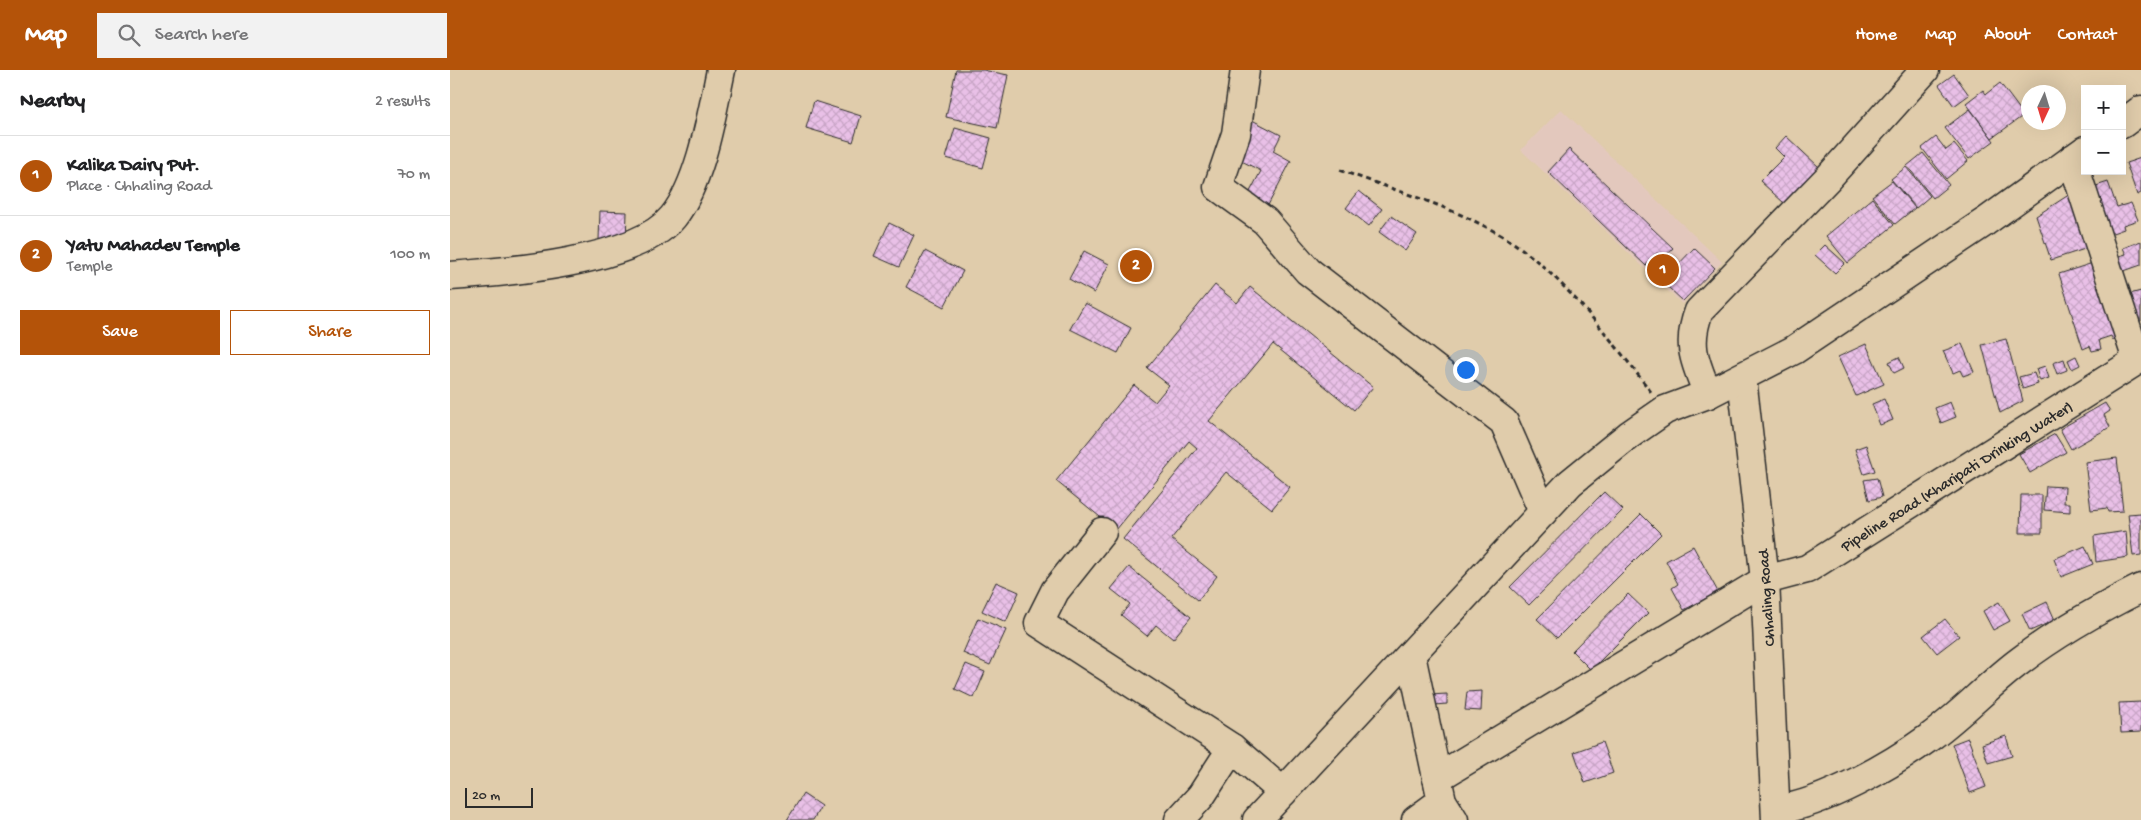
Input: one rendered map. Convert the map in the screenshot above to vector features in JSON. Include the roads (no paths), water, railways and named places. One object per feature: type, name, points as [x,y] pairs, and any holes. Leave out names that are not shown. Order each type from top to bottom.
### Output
[{"type":"street","points":[[450,276],[509,272],[581,258],[638,242],[662,228],[684,199],[698,163],[710,122],[721,70]]},
{"type":"street","points":[[1245,70],[1236,134],[1218,187],[1265,221],[1308,272],[1504,422],[1543,512]]},
{"type":"street","points":[[1708,394],[1692,356],[1692,338],[1699,311],[1828,178],[1925,70]]},
{"type":"street","points":[[2126,121],[2141,110]]},
{"type":"street","points":[[1257,820],[1471,587],[1570,483],[1629,435],[1665,410],[1708,394],[1794,350],[1985,222],[2078,155],[2139,359]]},
{"type":"street","name":"Pipeline Road (Kharipati Drinking Water)","points":[[1416,820],[1765,580],[1807,569],[2139,359]]},
{"type":"street","name":"Chhaling Road","points":[[1742,378],[1765,580],[1776,815]]},
{"type":"street","points":[[1102,532],[1056,591],[1039,623],[1232,748],[1283,792]]},
{"type":"street","points":[[1776,815],[1800,807],[1870,774],[1930,737],[2020,661],[2096,610],[2141,588]]},
{"type":"street","points":[[1411,654],[1445,800]]},
{"type":"street","points":[[1178,820],[1201,796],[1232,748]]},
{"type":"place","name":"Yatu Mahadev Temple","points":[[1136,266]]},
{"type":"place","name":"Kalika Dairy Pvt.","points":[[1663,270]]}]
